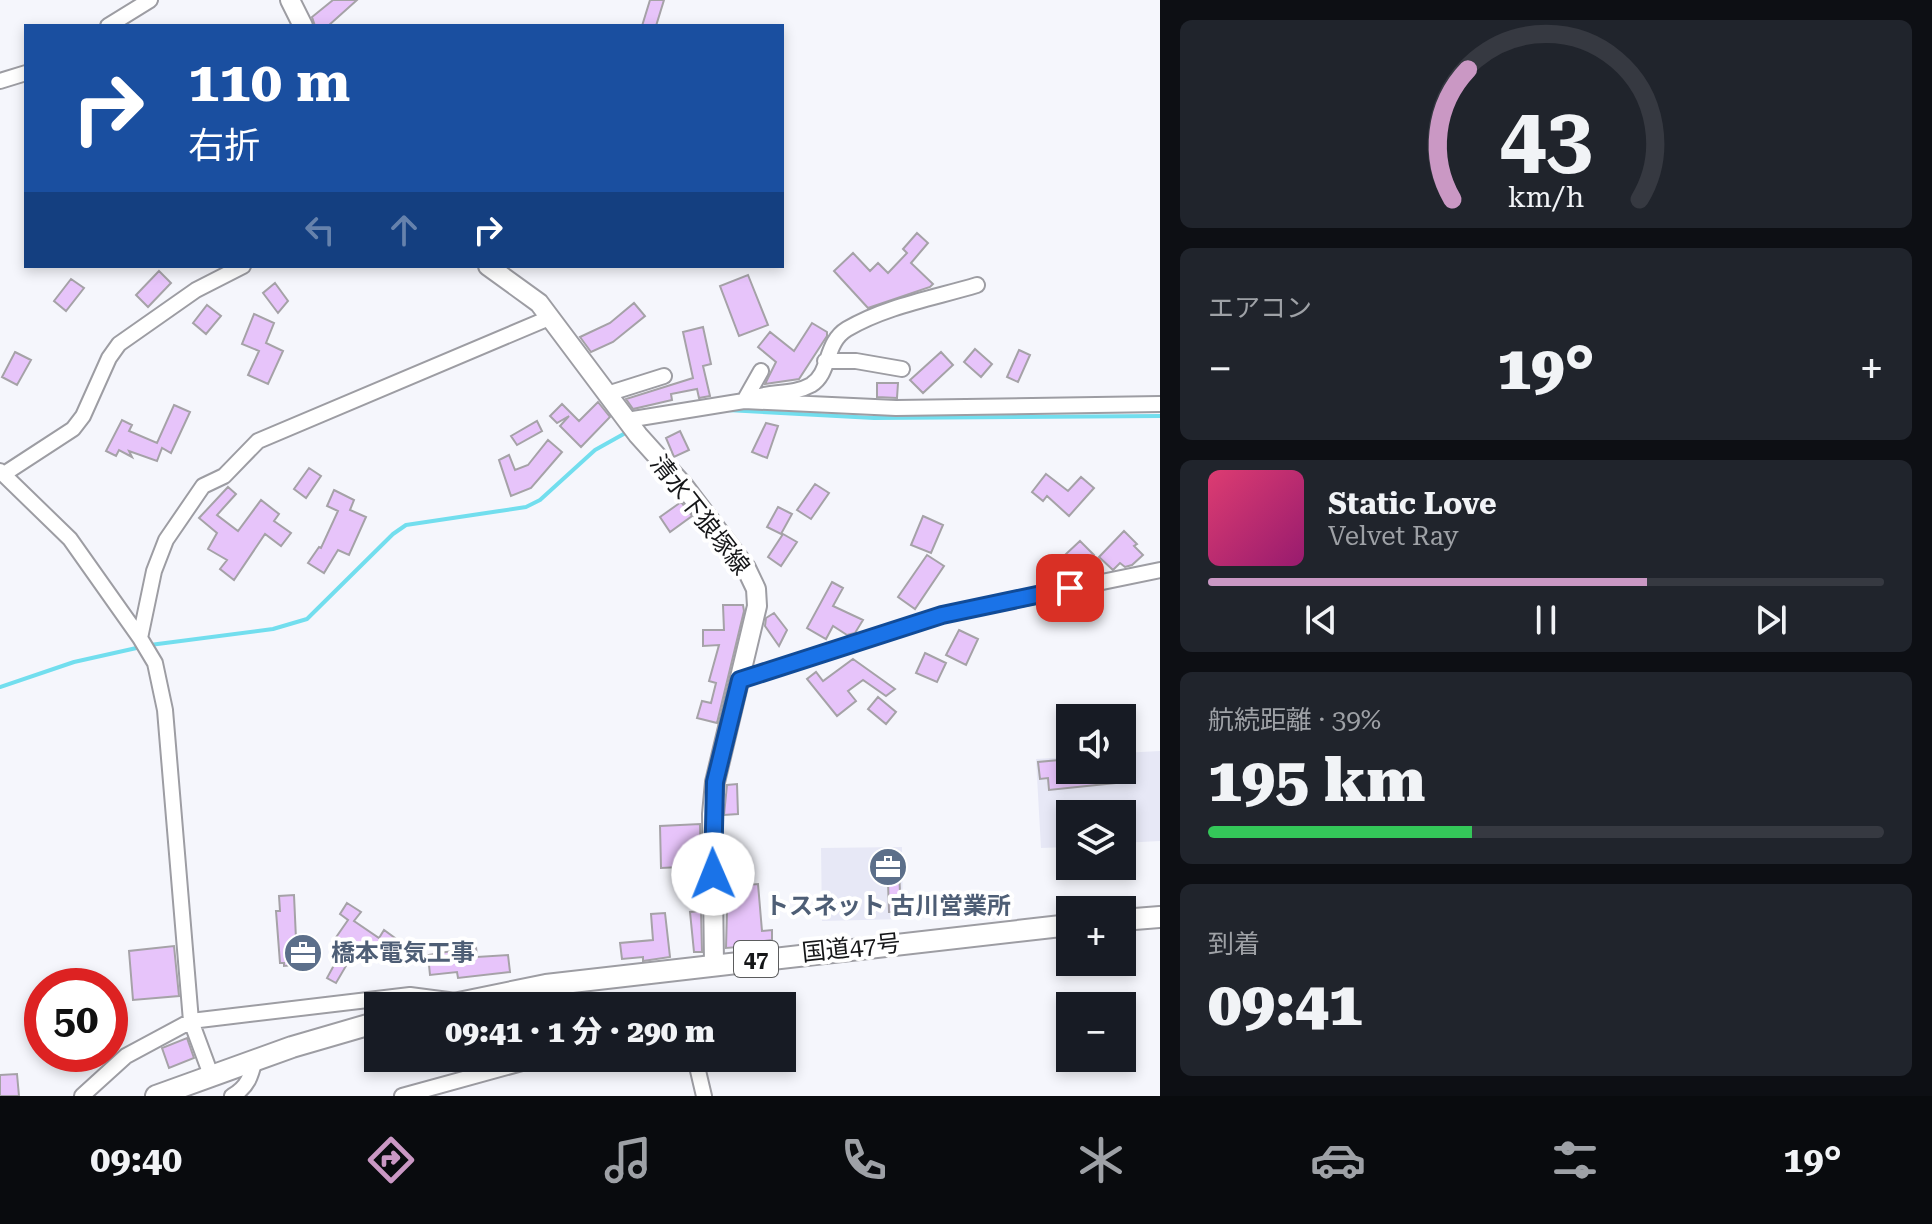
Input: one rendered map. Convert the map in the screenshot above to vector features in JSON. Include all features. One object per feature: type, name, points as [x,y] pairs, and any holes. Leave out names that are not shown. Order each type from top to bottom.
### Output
[{"type":"highway","points":[[1136,919],[1160,917]]},
{"type":"highway","name":"国道47号","points":[[512,992],[714,963],[1056,926]]},
{"type":"highway","points":[[156,1096],[255,1059],[364,1026]]},
{"type":"main road","points":[[290,0],[302,24]]},
{"type":"main road","name":"清水下狼塚線","points":[[491,268],[539,303],[607,394],[683,485],[746,568],[756,589],[757,606],[715,782],[712,814],[714,963]]},
{"type":"street","points":[[111,24],[150,0]]},
{"type":"street","points":[[0,81],[24,74]]},
{"type":"street","points":[[211,1075],[191,1021],[165,710],[155,663],[70,539],[2,472],[73,429],[83,416],[109,358],[119,344],[196,290],[239,268]]},
{"type":"street","points":[[632,426],[764,394],[798,390],[821,376],[832,343],[847,329],[879,314],[977,285]]},
{"type":"street","points":[[144,644],[154,571],[166,540],[203,486],[224,476],[258,441],[549,318]]},
{"type":"street","points":[[825,361],[856,361],[902,369]]},
{"type":"street","points":[[744,401],[761,371]]},
{"type":"street","points":[[607,394],[664,376]]},
{"type":"street","points":[[744,401],[911,409],[1160,404]]},
{"type":"street","points":[[740,680],[942,615],[1160,570]]},
{"type":"street","points":[[82,1096],[126,1056],[191,1021],[364,1000]]},
{"type":"street","points":[[232,1096],[242,1090],[251,1078],[255,1059]]},
{"type":"street","points":[[402,1096],[489,1072]]},
{"type":"street","points":[[698,1072],[704,1096]]},
{"type":"shaded area","points":[[1160,751],[1160,841],[1136,842],[1136,800],[1056,800],[1056,847],[1041,848],[1036,759],[1056,758],[1056,784],[1136,784],[1136,752]]},
{"type":"shaded area","points":[[902,847],[903,919],[822,921],[821,848]]},
{"type":"building","points":[[333,0],[357,0],[330,24],[314,24],[312,17]]},
{"type":"building","points":[[650,0],[664,0],[657,24],[643,24]]},
{"type":"building","points":[[917,233],[928,243],[911,263],[933,284],[930,287],[868,308],[834,271],[853,253],[870,271],[878,263],[888,273],[907,253],[903,249]]},
{"type":"building","points":[[159,271],[171,283],[148,307],[136,295]]},
{"type":"building","points":[[748,275],[768,325],[739,336],[720,286]]},
{"type":"building","points":[[71,279],[84,288],[66,311],[54,301]]},
{"type":"building","points":[[275,283],[288,301],[278,313],[263,293]]},
{"type":"building","points":[[634,303],[645,316],[613,342],[591,352],[580,337],[610,323]]},
{"type":"building","points":[[207,305],[221,316],[206,334],[193,323]]},
{"type":"building","points":[[254,314],[274,323],[266,343],[283,351],[268,384],[248,375],[259,351],[242,344]]},
{"type":"building","points":[[812,323],[827,332],[827,336],[799,379],[765,384],[776,362],[758,347],[770,332],[794,351]]},
{"type":"building","points":[[703,327],[711,364],[703,366],[710,396],[699,398],[697,389],[671,394],[672,400],[633,409],[626,399],[693,378],[683,332]]},
{"type":"building","points":[[975,349],[992,364],[981,377],[964,362]]},
{"type":"building","points":[[1019,350],[1030,355],[1018,382],[1007,377]]},
{"type":"building","points":[[15,352],[31,360],[17,385],[2,377]]},
{"type":"building","points":[[941,352],[953,365],[923,393],[910,380]]},
{"type":"building","points":[[877,383],[898,383],[897,398],[877,397]]},
{"type":"building","points":[[598,402],[610,417],[581,447],[560,426],[569,416],[557,423],[550,416],[562,404],[579,421]]},
{"type":"building","points":[[174,405],[190,412],[171,453],[162,448],[157,461],[129,451],[132,457],[119,450],[116,456],[106,451],[122,420],[132,425],[129,431],[157,443]]},
{"type":"building","points":[[537,421],[542,431],[517,445],[511,436]]},
{"type":"building","points":[[766,423],[778,426],[767,458],[752,452]]},
{"type":"building","points":[[680,431],[689,450],[674,457],[666,438]]},
{"type":"building","points":[[548,440],[562,452],[531,488],[511,496],[499,460],[509,455],[515,470],[528,465]]},
{"type":"building","points":[[309,468],[321,476],[306,498],[294,489]]},
{"type":"building","points":[[1046,474],[1068,491],[1081,477],[1094,488],[1069,516],[1047,496],[1043,501],[1032,492]]},
{"type":"building","points":[[815,484],[829,493],[811,519],[797,510]]},
{"type":"building","points":[[228,487],[236,494],[217,515],[238,531],[261,500],[279,514],[274,521],[291,533],[281,546],[265,534],[234,580],[220,569],[227,560],[208,549],[217,533],[199,518]]},
{"type":"building","points":[[334,490],[354,500],[350,510],[366,517],[349,555],[338,550],[324,573],[308,563],[321,548],[338,511],[327,506]]},
{"type":"building","points":[[681,502],[692,516],[670,532],[660,517]]},
{"type":"building","points":[[778,507],[792,514],[781,534],[767,527]]},
{"type":"building","points":[[923,516],[943,525],[931,553],[911,545]]},
{"type":"building","points":[[1124,531],[1143,555],[1132,565],[1125,567],[1120,563],[1113,570],[1099,557]]},
{"type":"building","points":[[783,534],[797,542],[781,566],[768,557]]},
{"type":"building","points":[[1080,541],[1094,555],[1080,569],[1066,554]]},
{"type":"building","points":[[927,555],[944,566],[915,609],[898,597]]},
{"type":"building","points":[[832,582],[843,588],[833,606],[863,620],[855,633],[847,635],[833,626],[826,639],[807,628]]},
{"type":"building","points":[[723,605],[743,605],[744,611],[717,723],[697,718],[702,701],[711,703],[716,683],[709,681],[719,645],[703,646],[703,630],[724,630]]},
{"type":"building","points":[[774,613],[787,630],[779,646],[765,626],[766,618]]},
{"type":"building","points":[[959,630],[978,639],[966,665],[946,655]]},
{"type":"building","points":[[925,653],[946,663],[937,682],[916,673]]},
{"type":"building","points":[[853,659],[895,689],[886,696],[863,680],[848,691],[856,701],[837,716],[807,679],[816,672],[823,681]]},
{"type":"building","points":[[878,697],[896,712],[886,724],[868,709]]},
{"type":"building","points":[[1056,760],[1056,784],[1106,784],[1049,790],[1048,778],[1040,779],[1038,762]]},
{"type":"building","points":[[737,784],[738,814],[724,815],[727,785]]},
{"type":"building","points":[[700,824],[701,866],[661,868],[660,826]]},
{"type":"building","points":[[898,851],[901,912],[889,912],[888,882],[880,882],[880,852]]},
{"type":"building","points":[[747,872],[747,885],[758,884],[762,931],[772,930],[772,940],[765,941],[764,945],[726,948],[728,873]]},
{"type":"building","points":[[294,895],[296,939],[315,939],[316,963],[284,966],[280,963],[276,911],[280,911],[279,896]]},
{"type":"building","points":[[347,903],[361,912],[354,921],[379,938],[384,930],[395,938],[381,958],[366,948],[364,951],[357,947],[336,983],[327,978],[340,954],[330,946],[348,920],[340,914]]},
{"type":"building","points":[[701,911],[702,952],[694,952],[690,912]]},
{"type":"building","points":[[665,913],[670,957],[643,961],[643,957],[622,959],[620,943],[653,940],[651,914]]},
{"type":"building","points":[[174,946],[179,996],[133,1000],[129,951]]},
{"type":"building","points":[[476,947],[477,957],[508,955],[510,972],[458,978],[457,972],[430,975],[428,955]]},
{"type":"building","points":[[187,1038],[194,1058],[169,1068],[162,1048]]},
{"type":"building","points":[[17,1074],[19,1096],[0,1096],[0,1075]]},
{"type":"waterway","points":[[727,410],[874,418],[1160,416]]},
{"type":"waterway","points":[[150,645],[273,629],[307,619],[393,534],[406,525],[526,507],[540,500],[595,450],[629,431]]},
{"type":"waterway","points":[[0,687],[74,662],[141,647]]},
{"type":"place","name":"トスネット 古川営業所","points":[[888,867]]},
{"type":"place","name":"橋本電気工事","points":[[303,953]]},
{"type":"route","points":[[713,874],[715,782],[740,680],[942,615],[1070,588]]}]
